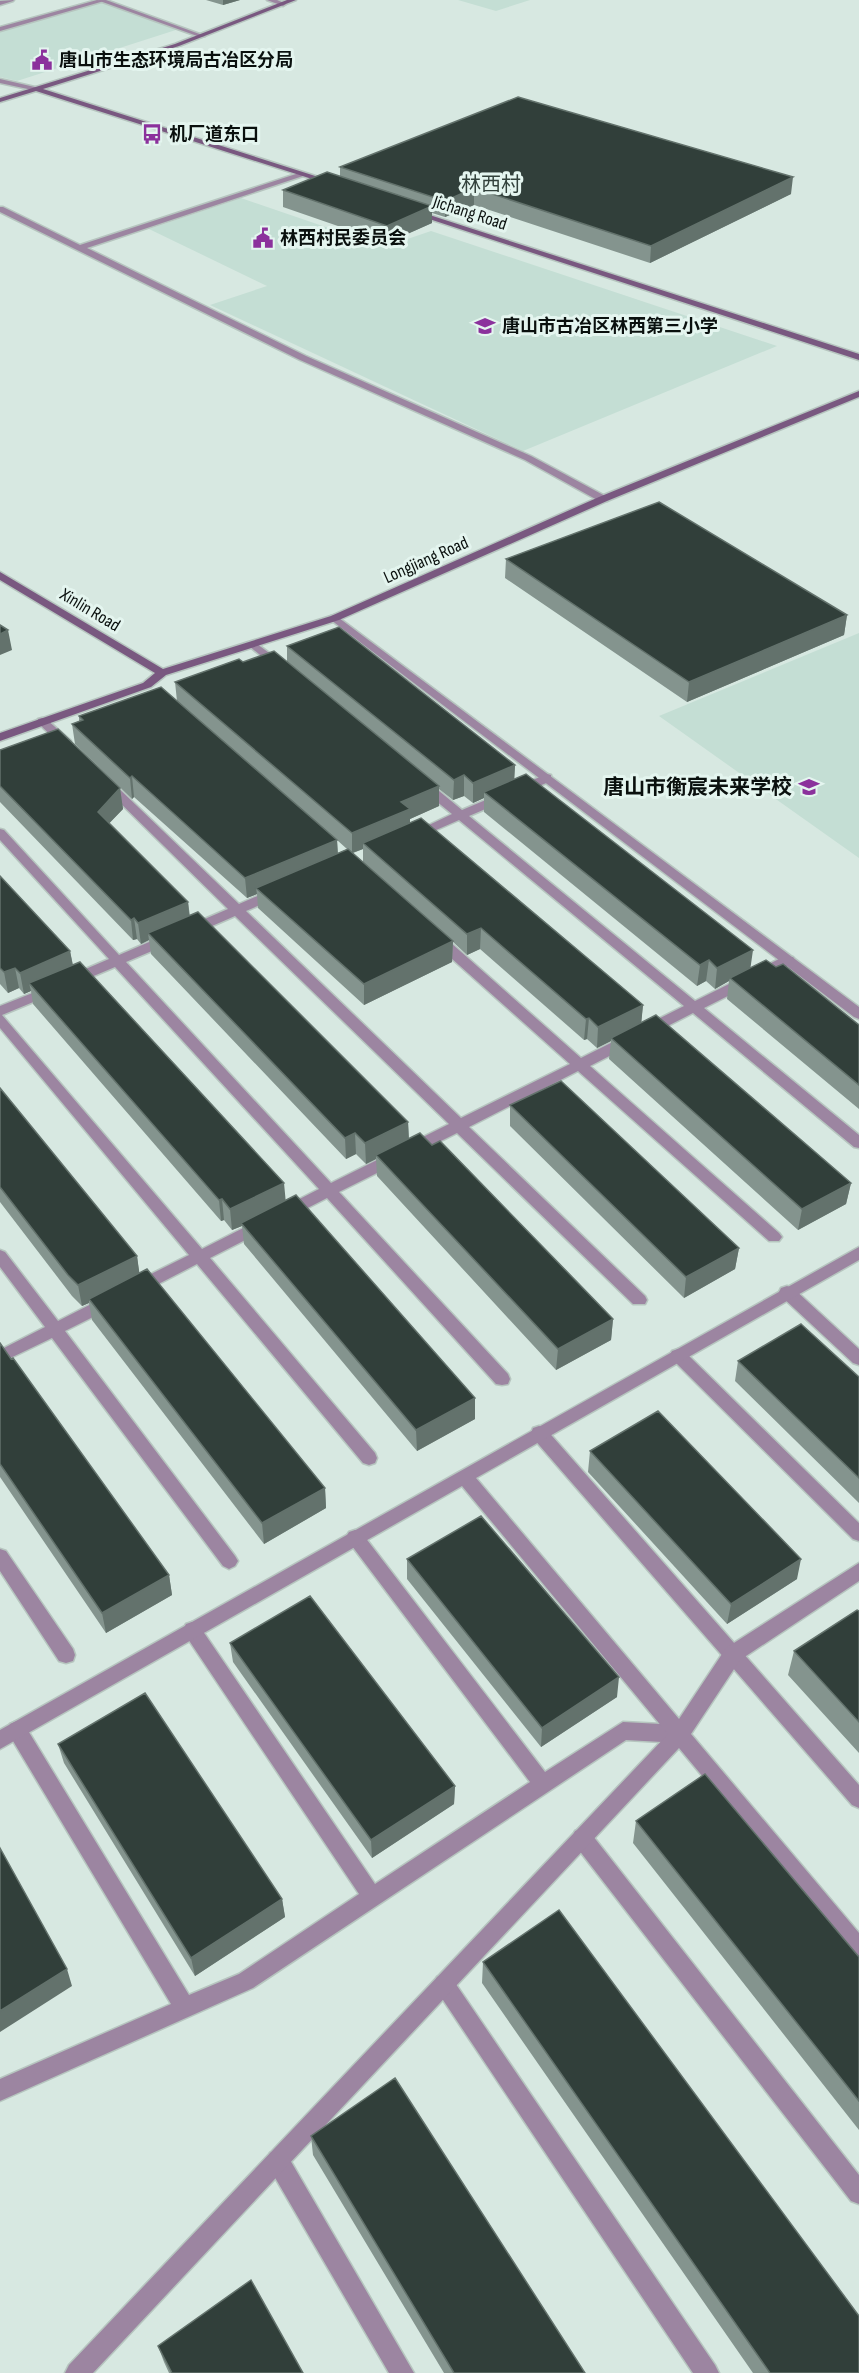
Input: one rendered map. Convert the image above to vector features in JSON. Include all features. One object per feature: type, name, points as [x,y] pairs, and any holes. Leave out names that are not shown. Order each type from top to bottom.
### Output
[{"type":"street","points":[[0,3],[11,0]]},
{"type":"street","points":[[0,29],[100,0],[202,36]]},
{"type":"street","points":[[270,0],[283,4]]},
{"type":"street","points":[[0,100],[202,36],[292,0]]},
{"type":"street","points":[[0,81],[37,89],[341,187]]},
{"type":"street","points":[[80,248],[302,175]]},
{"type":"street","points":[[0,209],[303,358],[528,458],[603,500]]},
{"type":"street","name":"Jichang Road","points":[[408,209],[859,357]]},
{"type":"street","name":"Longjiang Road","points":[[0,737],[42,721],[151,689],[162,673],[335,618],[603,500],[859,394]]},
{"type":"street","name":"Xinlin Road","points":[[0,575],[162,673]]},
{"type":"street","points":[[335,618],[859,1014]]},
{"type":"street","points":[[253,644],[289,674]]},
{"type":"street","points":[[42,721],[76,753]]},
{"type":"street","points":[[93,770],[639,1300]]},
{"type":"street","points":[[415,778],[859,1143]]},
{"type":"street","points":[[406,838],[548,778]]},
{"type":"street","points":[[0,833],[502,1379]]},
{"type":"street","points":[[0,1011],[289,888]]},
{"type":"street","points":[[430,932],[774,1237]]},
{"type":"street","points":[[0,1357],[788,960]]},
{"type":"street","points":[[0,1019],[369,1458]]},
{"type":"street","points":[[185,2008],[8,1735],[859,1253]]},
{"type":"street","points":[[0,1256],[230,1561]]},
{"type":"street","points":[[787,1292],[859,1359]]},
{"type":"street","points":[[678,1355],[859,1534]]},
{"type":"street","points":[[539,1433],[859,1799]]},
{"type":"street","points":[[465,1476],[859,1949]]},
{"type":"street","points":[[355,1537],[543,1784]]},
{"type":"street","points":[[0,1556],[66,1655]]},
{"type":"street","points":[[85,2370],[278,2161],[680,1734],[733,1654],[859,1571]]},
{"type":"street","points":[[192,1630],[372,1896]]},
{"type":"street","points":[[0,2090],[246,1981],[623,1731],[680,1734]]},
{"type":"street","points":[[582,1838],[859,2193]]},
{"type":"street","points":[[444,1984],[707,2373]]},
{"type":"street","points":[[278,2161],[402,2373]]},
{"type":"shaded area","points":[[458,0],[530,0],[496,11]]},
{"type":"shaded area","name":"唐山市生态环境局古冶区分局","points":[[102,1],[182,28],[17,81],[0,77],[0,29]]},
{"type":"shaded area","name":"唐山市古冶区林西第三小学","points":[[241,198],[384,247],[431,231],[777,346],[523,451],[210,305],[267,286],[149,229]]},
{"type":"shaded area","name":"唐山市衡宸未来学校","points":[[859,633],[859,858],[659,716]]},
{"type":"building","points":[[518,97],[793,177],[651,246],[474,188],[445,201],[340,167]]},
{"type":"building","points":[[327,172],[432,206],[387,226],[283,190]]},
{"type":"building","points":[[659,502],[847,615],[689,682],[506,559]]},
{"type":"building","points":[[0,625],[8,630],[0,634]]},
{"type":"building","points":[[339,627],[515,765],[473,783],[464,775],[454,780],[287,646]]},
{"type":"building","points":[[274,651],[439,786],[401,802],[410,809],[352,833],[175,682],[239,659],[243,662]]},
{"type":"building","points":[[161,687],[337,840],[245,878],[72,724],[83,720],[79,716]]},
{"type":"building","points":[[58,729],[120,788],[98,812],[188,902],[138,923],[134,918],[131,920],[0,786],[0,750]]},
{"type":"building","points":[[526,774],[753,950],[717,968],[709,960],[700,965],[484,792]]},
{"type":"building","points":[[421,818],[643,1005],[598,1027],[481,928],[467,934],[363,843]]},
{"type":"building","points":[[348,849],[453,941],[364,984],[256,888]]},
{"type":"building","points":[[0,876],[70,951],[20,973],[15,968],[4,972],[0,968]]},
{"type":"building","points":[[198,912],[408,1122],[365,1143],[355,1133],[345,1138],[148,933]]},
{"type":"building","points":[[766,960],[776,967],[783,964],[859,1025],[859,1085],[730,978]]},
{"type":"building","points":[[80,962],[284,1183],[230,1209],[222,1199],[219,1200],[29,983]]},
{"type":"building","points":[[656,1015],[851,1183],[802,1209],[611,1038]]},
{"type":"building","points":[[561,1081],[739,1248],[686,1277],[510,1105]]},
{"type":"building","points":[[0,1088],[137,1256],[78,1285],[68,1275],[0,1187]]},
{"type":"building","points":[[420,1133],[432,1145],[440,1141],[613,1319],[558,1349],[376,1155]]},
{"type":"building","points":[[296,1195],[475,1398],[416,1430],[241,1223]]},
{"type":"building","points":[[147,1269],[325,1488],[262,1523],[89,1299]]},
{"type":"building","points":[[801,1324],[859,1377],[859,1478],[738,1361]]},
{"type":"building","points":[[0,1343],[169,1575],[102,1613],[0,1464]]},
{"type":"building","points":[[658,1411],[801,1559],[731,1604],[590,1451]]},
{"type":"building","points":[[481,1516],[619,1677],[542,1728],[407,1559]]},
{"type":"building","points":[[310,1596],[455,1786],[371,1840],[230,1643]]},
{"type":"building","points":[[857,1610],[859,1611],[859,1722],[794,1651]]},
{"type":"building","points":[[145,1693],[282,1899],[191,1958],[58,1744]]},
{"type":"building","points":[[705,1774],[859,1957],[859,2101],[636,1821]]},
{"type":"building","points":[[0,1848],[67,1969],[0,2011]]},
{"type":"building","points":[[559,1910],[859,2316],[859,2373],[770,2373],[483,1962]]},
{"type":"building","points":[[395,2078],[585,2373],[454,2373],[311,2136]]},
{"type":"building","points":[[251,2280],[303,2373],[172,2373],[158,2346]]},
{"type":"place","name":"唐山市生态环境局古冶区分局","points":[[42,60]]},
{"type":"place","name":"机厂道东口","points":[[152,134]]},
{"type":"place","name":"林西村民委员会","points":[[263,238]]},
{"type":"place","name":"唐山市古冶区林西第三小学","points":[[485,326]]},
{"type":"place","name":"唐山市衡宸未来学校","points":[[809,787]]},
{"type":"district","name":"林西村","points":[[491,185]]}]
